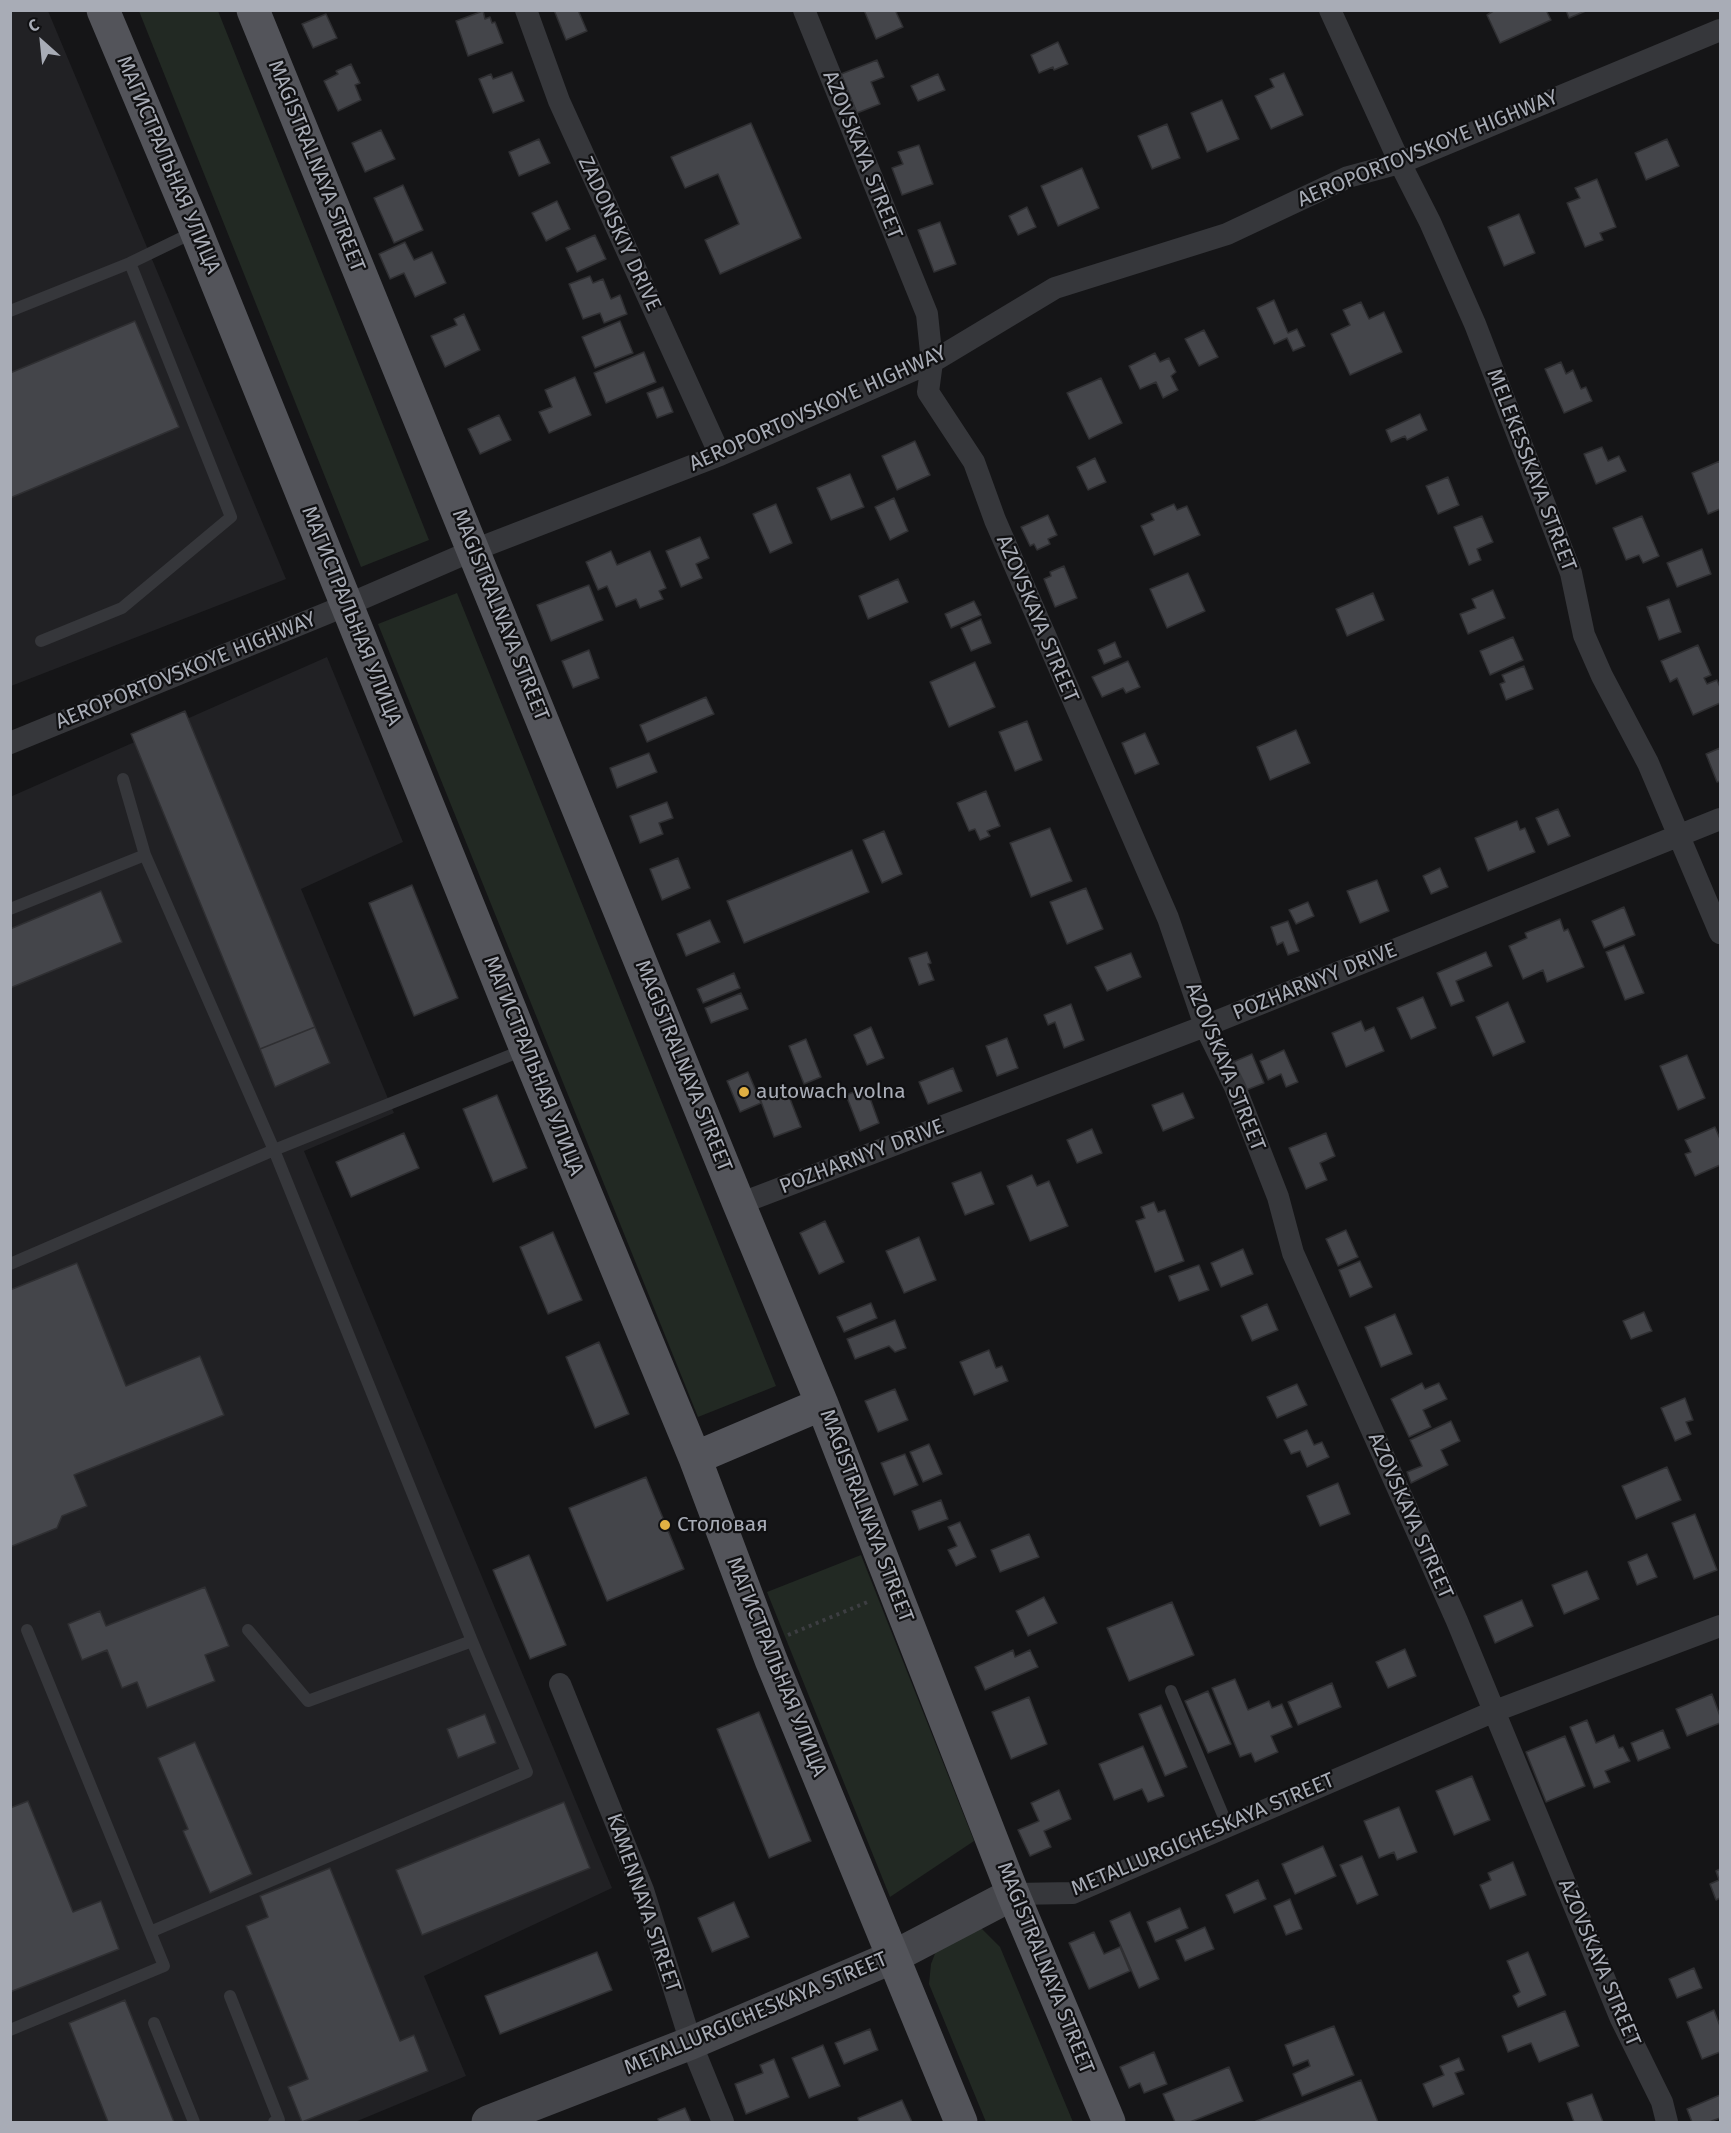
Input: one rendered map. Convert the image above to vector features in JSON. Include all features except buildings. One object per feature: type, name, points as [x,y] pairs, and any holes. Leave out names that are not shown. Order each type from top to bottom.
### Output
[{"type":"main road","name":"МАГИСТРАЛЬНАЯ УЛИЦА","points":[[103,10],[196,231],[526,1049],[695,1458],[765,1645],[961,2122]]},
{"type":"main road","name":"MAGISTRALNAYA STREET","points":[[253,10],[822,1404],[1014,1894],[1109,2122]]},
{"type":"main road","points":[[695,1458],[822,1404]]},
{"type":"street","name":"ZADONSKIY DRIVE","points":[[526,10],[559,101],[720,455]]},
{"type":"street","name":"AZOVSKAYA STREET","points":[[804,10],[927,314],[932,362],[928,392],[974,462],[999,531],[1168,918],[1205,1026],[1235,1087],[1278,1197],[1293,1253],[1457,1621],[1621,2019],[1662,2102],[1667,2122]]},
{"type":"street","name":"MELEKESSKAYA STREET","points":[[1330,10],[1400,163],[1430,222],[1475,324],[1571,573],[1584,635],[1602,676],[1648,763],[1720,933]]},
{"type":"street","name":"AEROPORTOVSKOYE HIGHWAY","points":[[10,742],[474,550],[720,455],[932,362],[1055,288],[1227,234],[1348,177],[1400,163],[1720,30]]},
{"type":"street","name":"POZHARNYY DRIVE","points":[[739,1204],[1205,1026],[1720,819]]},
{"type":"street","name":"METALLURGICHESKAYA STREET","points":[[498,2121],[691,2043],[893,1957],[1014,1894],[1073,1893],[1494,1711],[1720,1626]]},
{"type":"street","name":"KAMENNAYA STREET","points":[[561,1684],[643,1890],[691,2043],[723,2122]]},
{"type":"lane","points":[[10,311],[130,263],[196,231]]},
{"type":"lane","points":[[41,641],[122,608],[231,517],[130,263]]},
{"type":"lane","points":[[123,779],[145,855],[274,1150],[527,1772],[150,1932]]},
{"type":"lane","points":[[10,909],[145,855]]},
{"type":"lane","points":[[10,1264],[274,1150],[526,1049]]},
{"type":"lane","points":[[10,2030],[164,1966],[27,1630]]},
{"type":"lane","points":[[248,1630],[308,1701],[472,1641]]},
{"type":"lane","points":[[1172,1691],[1228,1827]]},
{"type":"lane","points":[[230,1996],[279,2120],[273,2122]]},
{"type":"lane","points":[[154,2024],[194,2122]]},
{"type":"path","points":[[765,1645],[896,1591]]},
{"type":"shaded area","points":[[11,11],[48,11],[286,579],[11,686]]},
{"type":"shaded area","points":[[139,11],[218,11],[429,540],[361,567]]},
{"type":"shaded area","points":[[457,593],[776,1386],[698,1417],[378,624]]},
{"type":"shaded area","points":[[327,657],[403,842],[301,889],[394,1113],[304,1151],[612,1888],[424,1976],[466,2076],[355,2122],[11,2122],[10,797]]},
{"type":"shaded area","points":[[861,1555],[974,1841],[890,1897],[767,1592]]},
{"type":"shaded area","points":[[980,1927],[1000,1947],[1073,2122],[986,2122],[929,1984],[931,1964],[938,1946]]},
{"type":"place","name":"autowach volna","points":[[744,1092]]},
{"type":"place","name":"Столовая","points":[[665,1525]]}]
